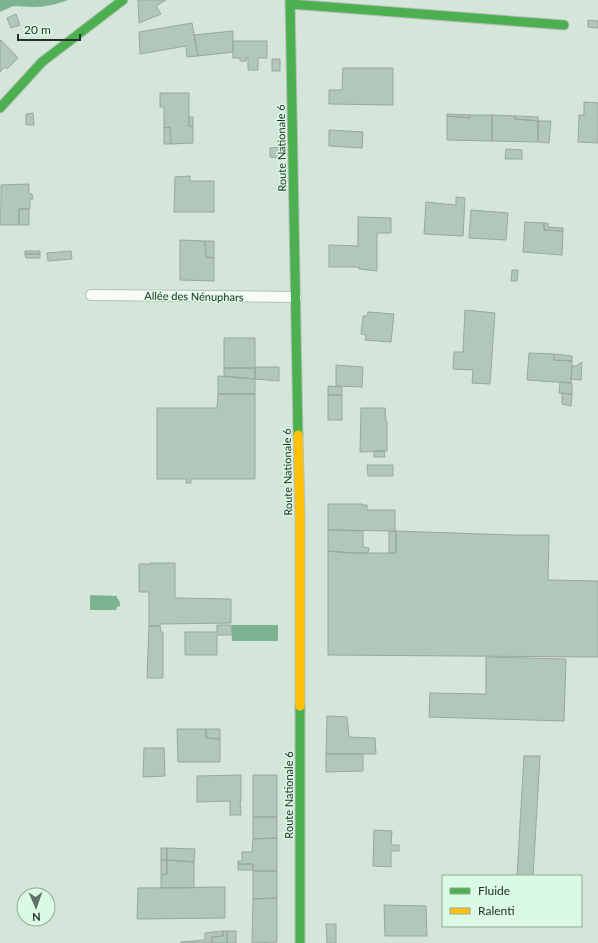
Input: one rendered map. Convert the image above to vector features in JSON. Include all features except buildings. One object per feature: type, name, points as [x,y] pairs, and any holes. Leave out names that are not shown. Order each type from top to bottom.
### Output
[{"type":"main road","points":[[0,108],[42,62],[123,0]]},
{"type":"main road","points":[[290,2],[564,25]]},
{"type":"main road","name":"Route Nationale 6","points":[[290,2],[300,517],[300,943]]},
{"type":"lane","name":"Allée des Nénuphars","points":[[91,294],[296,297]]},
{"type":"shaded area","points":[[0,0],[68,0],[43,6],[15,6],[0,12]]},
{"type":"shaded area","points":[[90,595],[117,596],[120,606],[117,607],[116,610],[90,610]]},
{"type":"shaded area","points":[[231,625],[278,625],[278,641],[232,641]]},
{"type":"traffic: fast","points":[[0,108],[42,62],[123,0]]},
{"type":"traffic: fast","points":[[290,0],[298,435]]},
{"type":"traffic: fast","points":[[290,4],[564,25]]},
{"type":"traffic: fast","points":[[300,706],[300,943]]},
{"type":"traffic: slow","points":[[298,435],[300,517],[300,706]]}]
